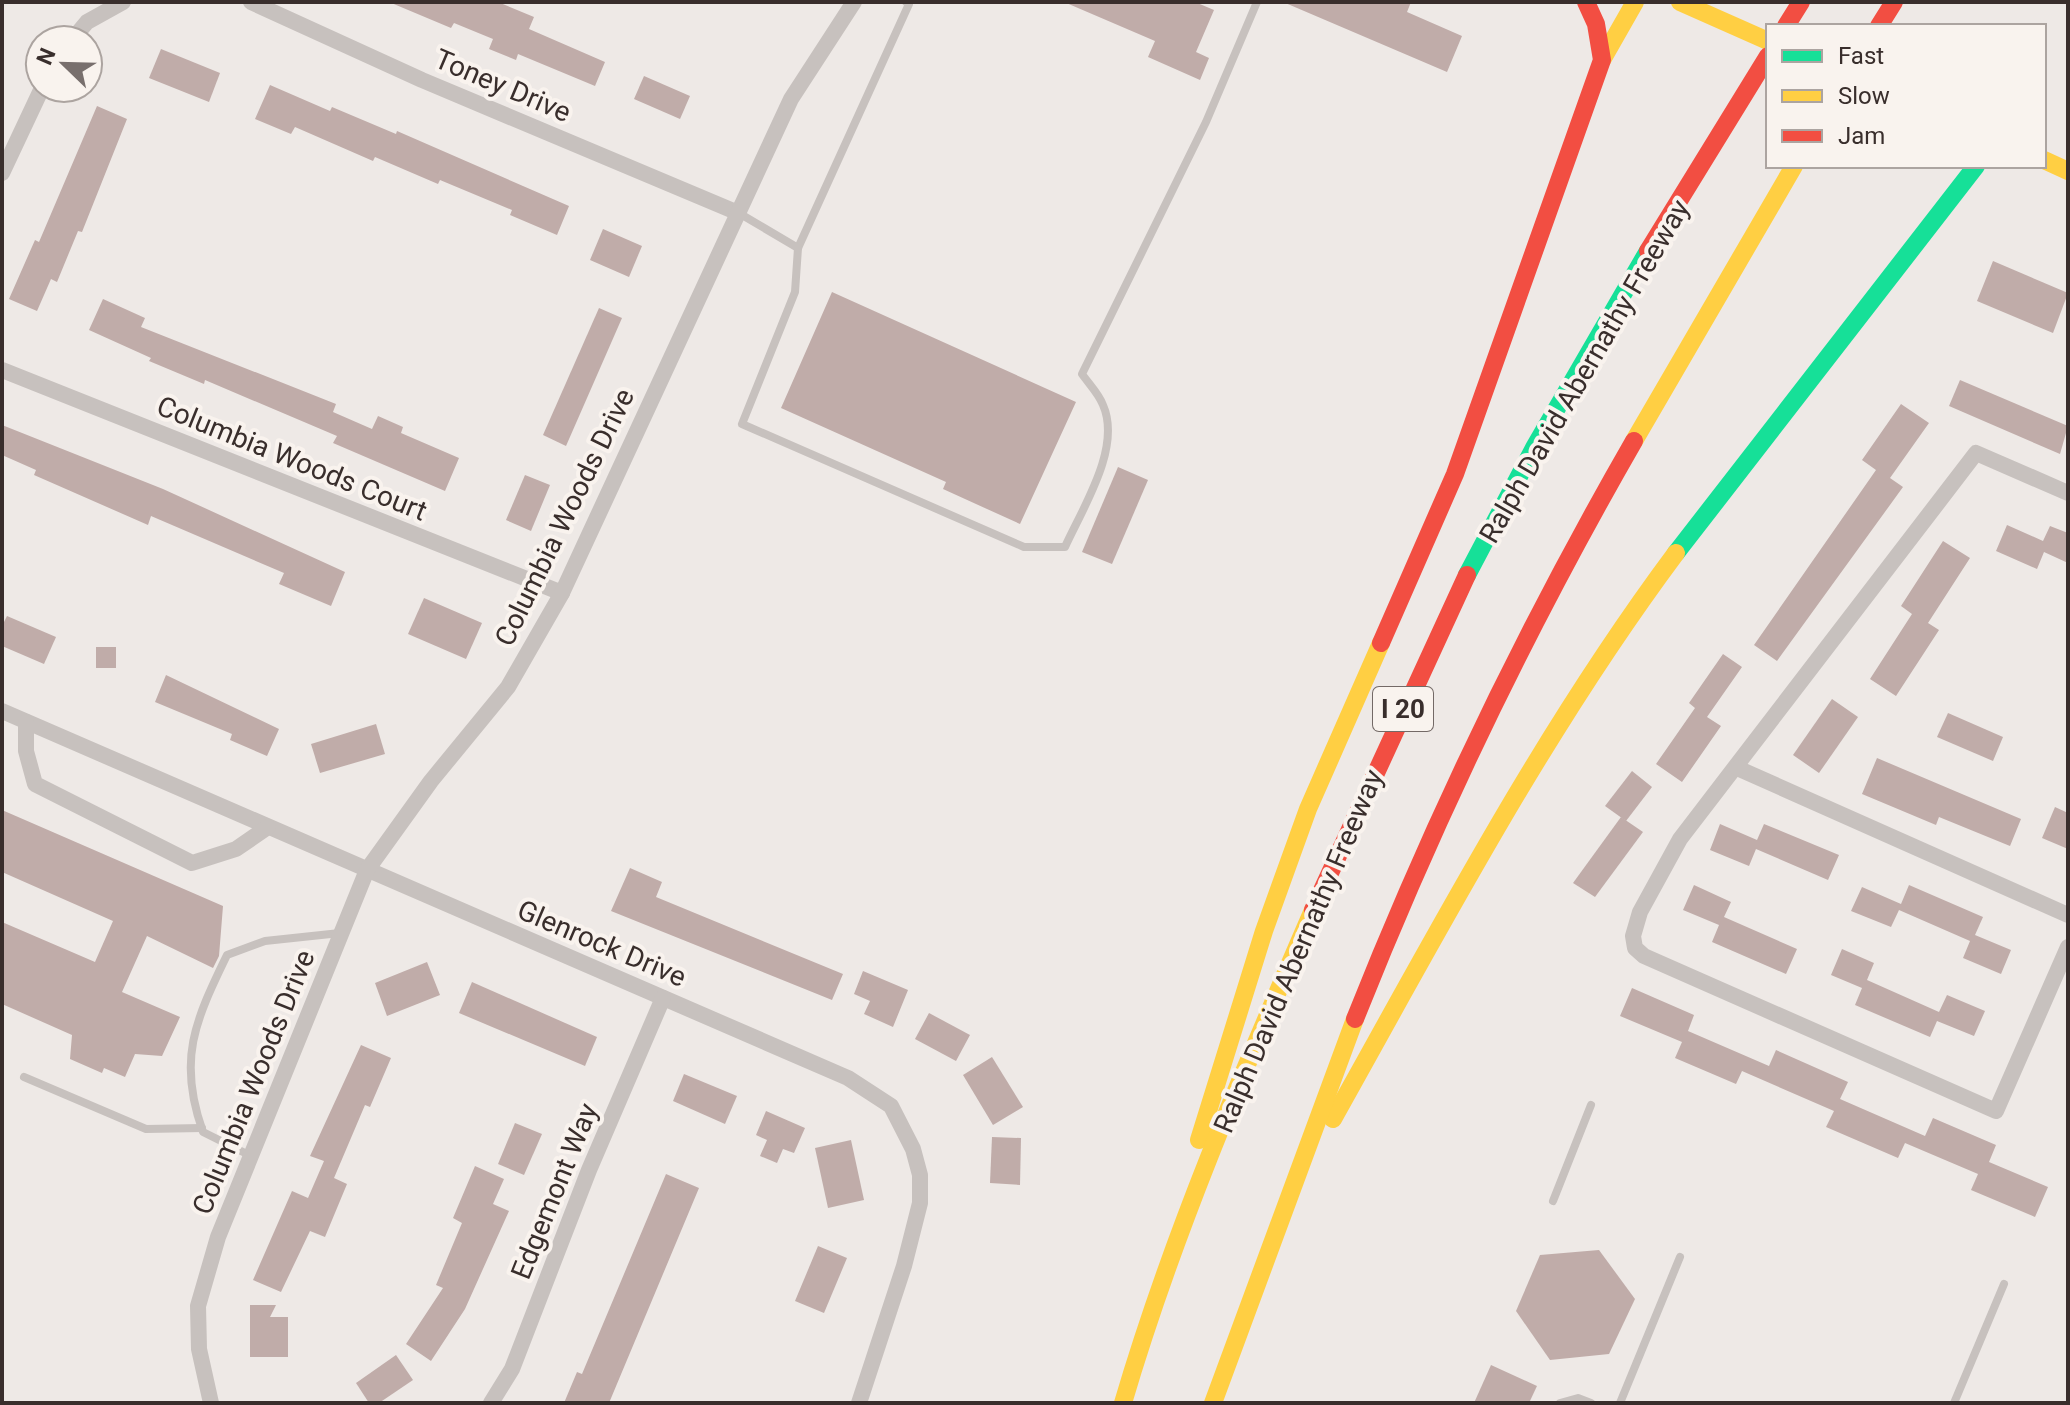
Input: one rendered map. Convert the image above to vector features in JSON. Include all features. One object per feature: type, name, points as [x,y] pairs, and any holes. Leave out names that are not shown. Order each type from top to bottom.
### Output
[{"type":"main road","points":[[1586,2],[1596,24],[1602,60]]},
{"type":"main road","points":[[1133,1366],[1221,1064],[1308,809],[1455,474],[1602,60],[1624,16],[1635,2]]},
{"type":"main road","points":[[1680,2],[1766,40]]},
{"type":"main road","points":[[1787,24],[1801,2]]},
{"type":"main road","points":[[1880,24],[1894,2]]},
{"type":"main road","name":"Ralph David Abernathy Freeway","points":[[1123,1403],[1133,1366],[1252,1054],[1339,848],[1435,641],[1506,500],[1766,59]]},
{"type":"main road","points":[[2046,161],[2068,171]]},
{"type":"main road","points":[[1213,1403],[1271,1237],[1395,918],[1471,750],[1557,579],[1651,407],[1793,168]]},
{"type":"main road","points":[[1271,1237],[1510,803],[1613,638],[1745,461],[1974,168]]},
{"type":"street","points":[[85,24],[123,2]]},
{"type":"street","name":"Toney Drive","points":[[251,2],[422,80],[736,212]]},
{"type":"street","name":"Columbia Woods Drive","points":[[211,1403],[199,1349],[198,1306],[218,1237],[367,870],[431,781],[508,687],[562,593],[791,99],[854,2]]},
{"type":"street","points":[[2,173],[34,104]]},
{"type":"street","name":"Columbia Woods Court","points":[[2,370],[562,593]]},
{"type":"street","points":[[2068,493],[1976,453],[1680,839],[1640,912],[1633,936],[1635,948],[1644,956],[1996,1111],[2068,947]]},
{"type":"street","name":"Glenrock Drive","points":[[2,711],[848,1078],[891,1106],[913,1149],[920,1175],[920,1203],[904,1266],[859,1403]]},
{"type":"street","points":[[26,722],[26,751],[35,784],[192,863],[236,849],[268,827]]},
{"type":"street","points":[[1737,768],[2068,915]]},
{"type":"street","name":"Edgemont Way","points":[[491,1403],[512,1369],[589,1170],[663,998]]},
{"type":"lane","points":[[906,2],[909,4],[798,248],[795,292],[742,424],[1024,547],[1065,547],[1105,455],[1108,433],[1104,406],[1082,374],[1206,122],[1257,2]]},
{"type":"lane","points":[[736,212],[798,248]]},
{"type":"lane","points":[[202,1128],[190,1093],[192,1041],[202,1006],[227,955],[265,941],[341,933]]},
{"type":"lane","points":[[24,1077],[146,1129],[202,1128],[251,1156]]},
{"type":"lane","points":[[1553,1201],[1591,1105]]},
{"type":"lane","points":[[1620,1403],[1680,1257]]},
{"type":"lane","points":[[1954,1403],[2004,1284]]},
{"type":"lane","points":[[1560,1403],[1578,1398],[1591,1403]]},
{"type":"building","points":[[389,2],[498,2],[534,17],[529,29],[605,62],[595,86],[518,54],[516,60],[489,49],[493,39],[454,23],[451,28]]},
{"type":"building","points":[[1064,2],[1195,2],[1214,10],[1196,52],[1209,58],[1200,80],[1148,57],[1155,41]]},
{"type":"building","points":[[1283,2],[1411,2],[1407,12],[1462,36],[1447,72]]},
{"type":"building","points":[[161,49],[220,73],[209,102],[149,78]]},
{"type":"building","points":[[644,76],[690,96],[680,119],[634,99]]},
{"type":"building","points":[[270,85],[330,111],[332,107],[396,134],[397,131],[569,206],[557,235],[510,215],[512,210],[440,180],[438,184],[375,157],[373,161],[295,127],[291,134],[255,119]]},
{"type":"building","points":[[97,106],[127,119],[82,232],[78,231],[57,282],[51,279],[37,311],[9,299],[35,240],[39,242]]},
{"type":"building","points":[[603,229],[642,246],[629,277],[590,260]]},
{"type":"building","points":[[1993,261],[2068,293],[2053,333],[1977,301]]},
{"type":"building","points":[[832,292],[1076,402],[1020,524],[943,489],[946,482],[781,408]]},
{"type":"building","points":[[103,299],[145,318],[141,327],[336,404],[333,412],[372,429],[378,416],[403,427],[401,433],[459,458],[445,491],[333,443],[337,436],[205,380],[204,384],[149,361],[151,358],[89,330]]},
{"type":"building","points":[[599,308],[622,318],[566,446],[543,435]]},
{"type":"building","points":[[1960,380],[2068,426],[2060,454],[1949,406]]},
{"type":"building","points":[[1901,404],[1929,423],[1890,478],[1903,487],[1777,661],[1754,645],[1876,470],[1862,460]]},
{"type":"building","points":[[2,425],[163,489],[345,572],[331,606],[279,584],[284,573],[151,516],[148,525],[34,475],[36,470],[2,455]]},
{"type":"building","points":[[1118,467],[1148,480],[1112,564],[1082,552]]},
{"type":"building","points":[[525,475],[550,485],[531,531],[506,520]]},
{"type":"building","points":[[2007,525],[2043,541],[2050,526],[2068,533],[2068,563],[2044,552],[2037,569],[1996,551]]},
{"type":"building","points":[[1943,541],[1970,558],[1928,623],[1939,630],[1896,696],[1870,679],[1912,614],[1901,606]]},
{"type":"building","points":[[424,598],[482,623],[466,659],[408,634]]},
{"type":"building","points":[[7,616],[56,637],[44,664],[2,646],[2,626]]},
{"type":"building","points":[[96,647],[116,647],[116,668],[96,668]]},
{"type":"building","points":[[1723,654],[1742,667],[1707,717],[1721,726],[1682,782],[1656,764],[1695,708],[1689,703]]},
{"type":"building","points":[[166,675],[279,729],[267,756],[230,740],[232,734],[155,702]]},
{"type":"building","points":[[1832,699],[1858,717],[1819,773],[1793,755]]},
{"type":"building","points":[[1948,713],[2003,737],[1993,761],[1937,737]]},
{"type":"building","points":[[376,724],[385,754],[320,773],[311,744]]},
{"type":"building","points":[[1877,758],[2021,819],[2010,846],[1939,817],[1936,825],[1862,794]]},
{"type":"building","points":[[1632,771],[1652,787],[1626,821],[1605,806]]},
{"type":"building","points":[[2055,807],[2068,813],[2068,849],[2042,838]]},
{"type":"building","points":[[2,810],[223,906],[219,956],[213,968],[147,936],[122,992],[180,1017],[162,1056],[135,1054],[125,1077],[104,1068],[102,1073],[70,1059],[72,1035],[2,1004],[2,922],[95,962],[113,921],[2,872]]},
{"type":"building","points":[[1621,817],[1643,832],[1595,897],[1573,883]]},
{"type":"building","points":[[1720,824],[1757,840],[1764,824],[1839,855],[1828,880],[1756,849],[1749,866],[1710,850]]},
{"type":"building","points":[[630,868],[662,882],[656,897],[843,974],[832,1000],[611,911]]},
{"type":"building","points":[[1694,885],[1731,902],[1724,917],[1797,949],[1786,974],[1712,942],[1719,925],[1683,910]]},
{"type":"building","points":[[1909,885],[1983,917],[1975,935],[2011,950],[2001,974],[1963,958],[1970,941],[1899,910],[1891,927],[1851,911],[1862,887],[1901,904]]},
{"type":"building","points":[[1842,949],[1874,963],[1867,980],[1939,1012],[1947,995],[1985,1011],[1974,1036],[1937,1021],[1930,1037],[1855,1005],[1862,988],[1831,975]]},
{"type":"building","points":[[427,962],[440,995],[387,1016],[375,983]]},
{"type":"building","points":[[863,971],[908,990],[893,1027],[864,1014],[870,1001],[854,994]]},
{"type":"building","points":[[472,982],[597,1037],[585,1066],[459,1013]]},
{"type":"building","points":[[1632,988],[1694,1015],[1688,1031],[1769,1066],[1776,1050],[1848,1082],[1840,1099],[1925,1136],[1933,1118],[1996,1145],[1989,1162],[2048,1187],[2035,1217],[1971,1190],[1978,1174],[1905,1143],[1898,1158],[1826,1127],[1834,1111],[1742,1071],[1736,1084],[1675,1058],[1682,1042],[1620,1016]]},
{"type":"building","points":[[929,1013],[970,1035],[956,1061],[915,1039]]},
{"type":"building","points":[[361,1045],[391,1058],[370,1107],[365,1105],[334,1178],[347,1184],[325,1237],[310,1231],[281,1292],[253,1280],[292,1191],[308,1198],[324,1161],[310,1156]]},
{"type":"building","points":[[992,1057],[1023,1107],[993,1125],[963,1075]]},
{"type":"building","points":[[684,1074],[737,1096],[725,1124],[673,1101]]},
{"type":"building","points":[[766,1111],[805,1128],[794,1153],[783,1149],[777,1163],[760,1156],[767,1140],[756,1135]]},
{"type":"building","points":[[515,1123],[542,1134],[524,1175],[498,1164]]},
{"type":"building","points":[[992,1137],[1021,1138],[1020,1185],[990,1183]]},
{"type":"building","points":[[851,1140],[864,1200],[828,1208],[815,1148]]},
{"type":"building","points":[[475,1166],[504,1179],[493,1204],[509,1211],[465,1309],[431,1361],[406,1344],[443,1288],[436,1285],[462,1223],[453,1218]]},
{"type":"building","points":[[666,1174],[699,1188],[609,1403],[564,1403],[577,1372],[582,1374]]},
{"type":"building","points":[[818,1246],[847,1258],[824,1313],[795,1301]]},
{"type":"building","points":[[1599,1250],[1635,1299],[1609,1354],[1550,1360],[1516,1311],[1540,1255]]},
{"type":"building","points":[[250,1305],[276,1305],[270,1317],[288,1317],[288,1357],[250,1357]]},
{"type":"building","points":[[396,1355],[413,1380],[379,1403],[369,1403],[356,1383]]},
{"type":"building","points":[[1491,1365],[1537,1386],[1529,1403],[1474,1403]]},
{"type":"traffic: fast","points":[[1676,553],[1974,168]]},
{"type":"traffic: fast","points":[[1467,575],[1535,446],[1648,251]]},
{"type":"traffic: slow","points":[[1602,60],[1635,2]]},
{"type":"traffic: slow","points":[[1680,2],[1766,40]]},
{"type":"traffic: slow","points":[[2046,161],[2068,171]]},
{"type":"traffic: slow","points":[[1634,441],[1793,168]]},
{"type":"traffic: slow","points":[[1333,1119],[1538,759],[1628,620],[1676,553]]},
{"type":"traffic: slow","points":[[1199,1140],[1264,931],[1308,809],[1381,643]]},
{"type":"traffic: slow","points":[[1123,1403],[1187,1215],[1235,1092],[1313,910]]},
{"type":"traffic: slow","points":[[1213,1403],[1355,1019]]},
{"type":"traffic: jam","points":[[1381,643],[1455,474],[1602,60],[1596,24],[1586,2]]},
{"type":"traffic: jam","points":[[1787,24],[1801,2]]},
{"type":"traffic: jam","points":[[1880,24],[1894,2]]},
{"type":"traffic: jam","points":[[1648,251],[1766,59]]},
{"type":"traffic: jam","points":[[1355,1019],[1417,871],[1484,725],[1556,582],[1634,441]]},
{"type":"traffic: jam","points":[[1313,910],[1467,575]]}]
